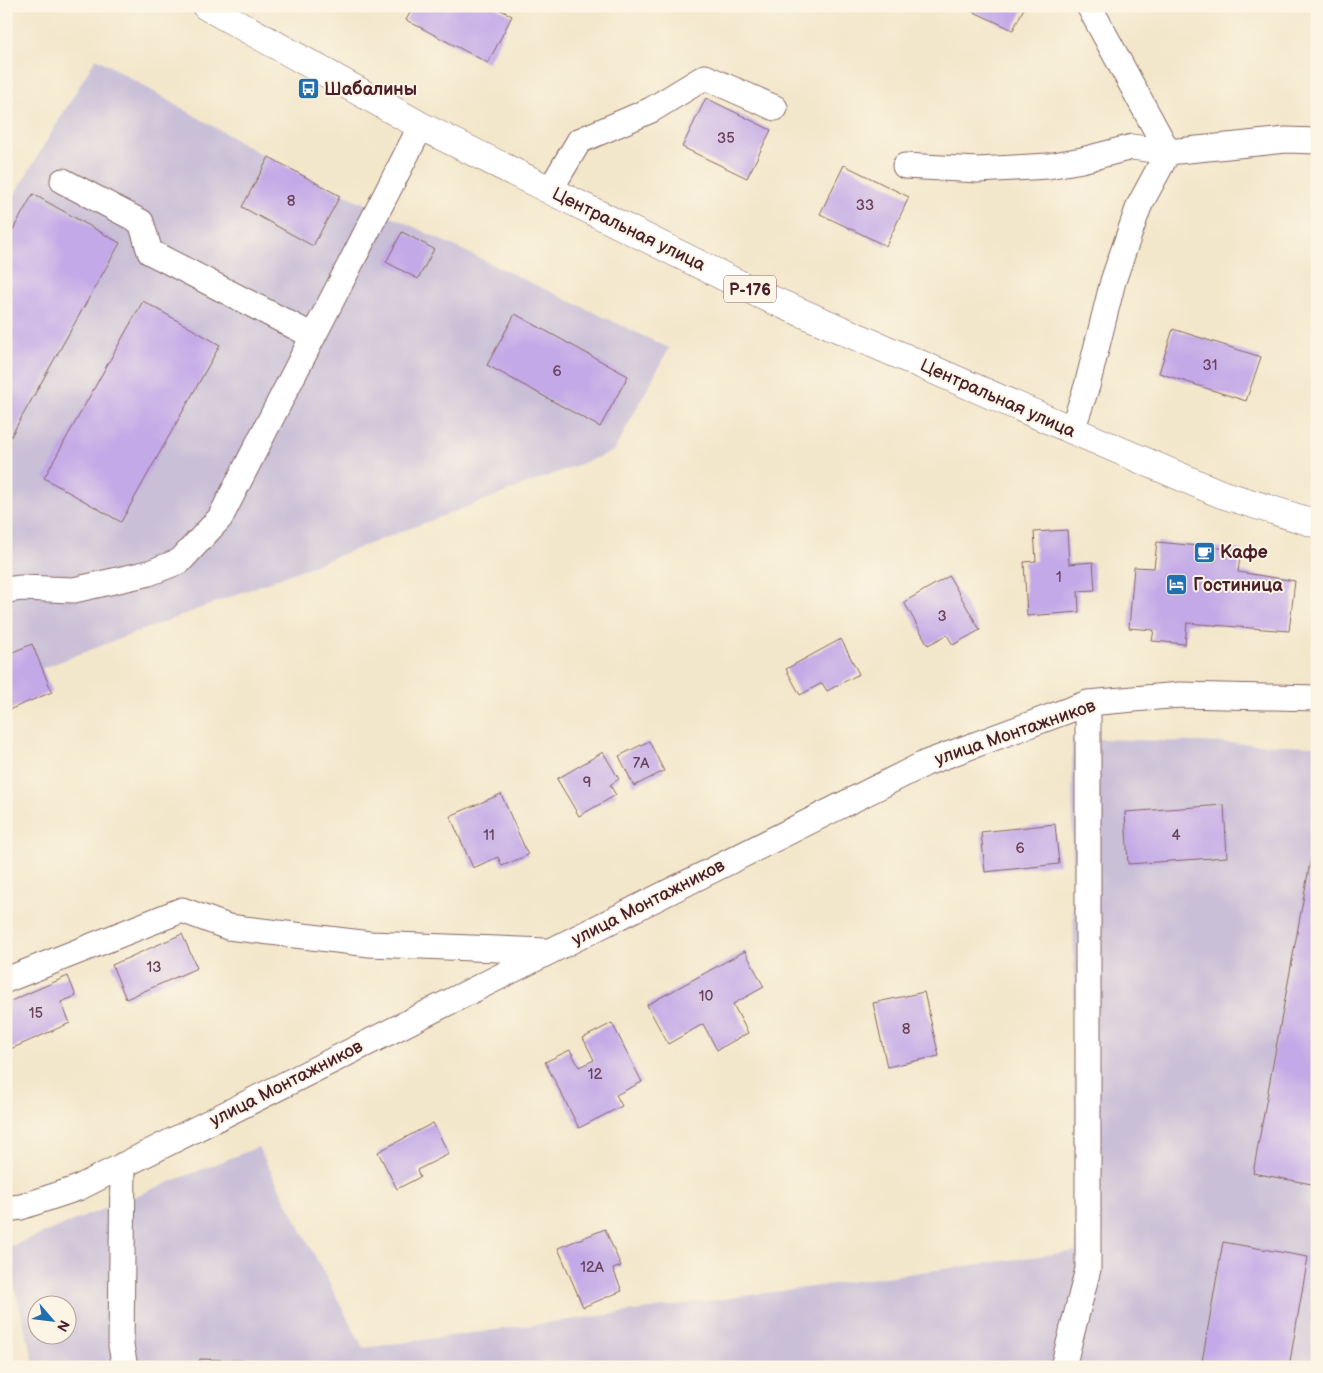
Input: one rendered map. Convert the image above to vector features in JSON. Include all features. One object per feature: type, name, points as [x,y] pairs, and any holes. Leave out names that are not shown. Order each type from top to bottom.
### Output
[{"type":"highway","name":"Центральная улица","points":[[206,6],[421,126],[761,295],[1221,494],[1317,524]]},
{"type":"street","points":[[1089,6],[1168,152]]},
{"type":"street","points":[[550,190],[579,141],[651,110],[705,77],[775,108]]},
{"type":"street","points":[[6,590],[20,588],[74,590],[149,573],[180,561],[220,518],[421,126]]},
{"type":"street","points":[[905,166],[978,170],[1005,169],[1048,166],[1132,148],[1168,152],[1286,140],[1317,141]]},
{"type":"street","points":[[1072,430],[1087,386],[1113,281],[1139,206],[1168,152]]},
{"type":"street","points":[[63,181],[141,222],[150,252],[313,336]]},
{"type":"street","name":"улица Монтажников","points":[[6,1209],[21,1207],[78,1188],[926,763],[1088,703],[1180,695],[1317,698]]},
{"type":"street","points":[[1063,1367],[1088,1269],[1088,703]]},
{"type":"street","points":[[6,980],[182,910],[228,927],[370,944],[549,951]]},
{"type":"street","points":[[123,1165],[121,1346],[125,1367]]},
{"type":"shaded area","points":[[96,58],[264,156],[669,348],[614,451],[6,682],[6,209]]},
{"type":"shaded area","points":[[1072,738],[1317,746],[1317,1367],[35,1367],[30,1346],[78,1346],[78,1296],[28,1296],[28,1340],[6,1248],[258,1147],[363,1348],[1076,1251]]},
{"type":"building","points":[[414,6],[494,6],[512,16],[488,63],[406,20]]},
{"type":"building","points":[[961,6],[1025,6],[1013,30]]},
{"type":"building","points":[[706,98],[771,130],[747,178],[682,147]]},
{"type":"building","points":[[269,157],[340,196],[313,246],[242,207]]},
{"type":"building","points":[[844,165],[909,197],[886,246],[820,214]]},
{"type":"building","points":[[33,194],[120,243],[6,445],[6,242]]},
{"type":"building","points":[[402,232],[434,249],[418,279],[386,262]]},
{"type":"building","points":[[143,301],[220,345],[121,522],[44,478]]},
{"type":"building","points":[[515,314],[628,376],[600,427],[487,365]]},
{"type":"building","points":[[1173,329],[1261,357],[1246,401],[1159,373]]},
{"type":"building","points":[[1067,530],[1069,564],[1093,562],[1095,590],[1078,591],[1079,612],[1027,616],[1024,562],[1036,561],[1034,532]]},
{"type":"building","points":[[1157,542],[1241,550],[1238,572],[1295,581],[1289,631],[1187,623],[1185,644],[1152,641],[1154,630],[1129,628],[1134,567],[1154,568]]},
{"type":"building","points":[[949,576],[980,630],[953,645],[947,635],[928,645],[904,602]]},
{"type":"building","points":[[841,639],[859,674],[827,691],[822,683],[800,695],[786,669]]},
{"type":"building","points":[[32,644],[52,692],[6,711],[6,655]]},
{"type":"building","points":[[649,741],[664,771],[634,786],[619,756]]},
{"type":"building","points":[[603,752],[619,779],[610,785],[616,795],[579,816],[557,779]]},
{"type":"building","points":[[501,794],[528,855],[502,866],[498,857],[473,868],[450,816]]},
{"type":"building","points":[[1224,805],[1227,857],[1128,864],[1125,812]]},
{"type":"building","points":[[1055,824],[1059,864],[985,872],[981,832]]},
{"type":"building","points":[[1317,831],[1317,1185],[1253,1173]]},
{"type":"building","points":[[182,934],[197,968],[126,999],[112,965]]},
{"type":"building","points":[[745,951],[764,987],[733,1004],[748,1033],[717,1050],[703,1024],[668,1044],[647,1005]]},
{"type":"building","points":[[68,976],[76,996],[61,1002],[70,1023],[6,1051],[6,1003]]},
{"type":"building","points":[[924,992],[939,1056],[887,1067],[873,1003]]},
{"type":"building","points":[[612,1023],[642,1082],[616,1095],[622,1106],[579,1128],[545,1062],[570,1050],[579,1067],[594,1060],[583,1038]]},
{"type":"building","points":[[433,1123],[449,1154],[417,1170],[420,1177],[397,1189],[378,1152]]},
{"type":"building","points":[[605,1229],[621,1266],[613,1269],[622,1291],[583,1307],[558,1248]]},
{"type":"building","points":[[1223,1242],[1308,1257],[1289,1367],[1201,1367]]},
{"type":"building","points":[[200,1359],[383,1365],[383,1367],[199,1367]]},
{"type":"place","name":"Шабалины","points":[[308,89]]},
{"type":"place","name":"Кафе","points":[[1204,552]]},
{"type":"place","name":"Гостиница","points":[[1177,585]]}]
